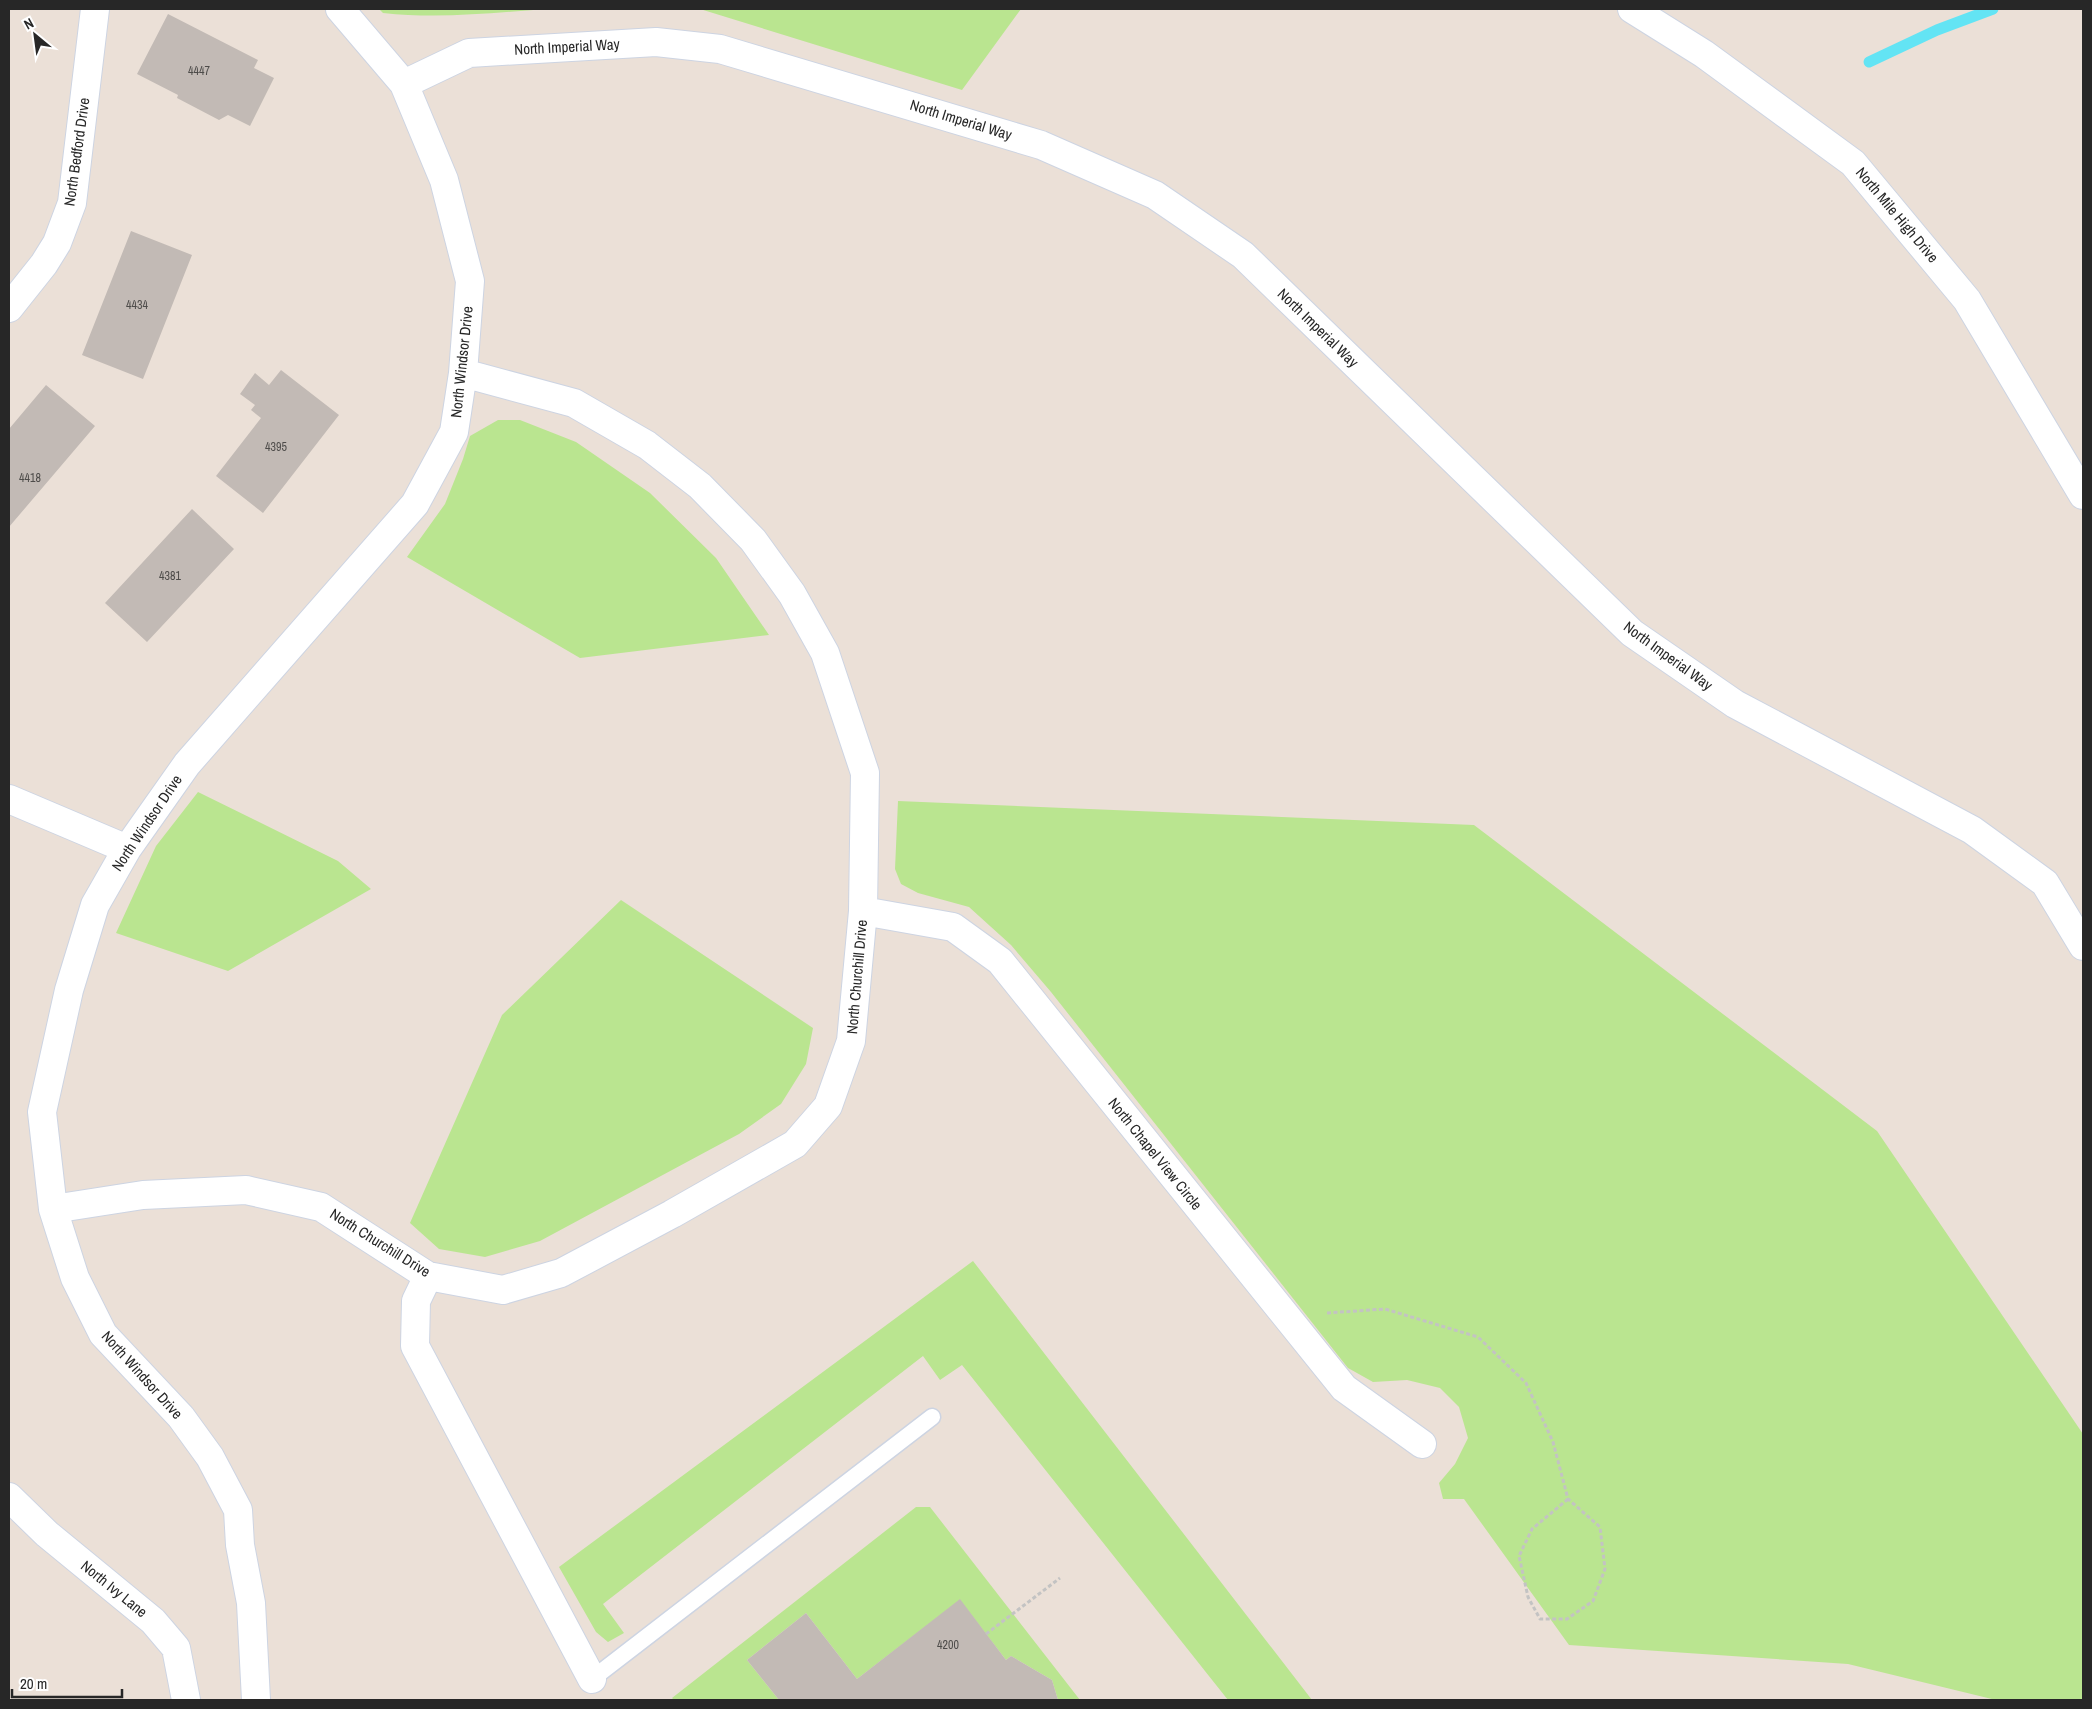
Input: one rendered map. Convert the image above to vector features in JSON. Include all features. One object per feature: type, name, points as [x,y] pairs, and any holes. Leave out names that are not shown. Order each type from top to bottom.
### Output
[{"type":"street","name":"North Bedford Drive","points":[[9,308],[44,264],[57,243],[72,203],[95,9]]},
{"type":"street","name":"North Windsor Drive","points":[[256,1700],[251,1603],[240,1545],[238,1510],[210,1457],[181,1417],[103,1334],[76,1278],[53,1209],[42,1112],[68,990],[95,905],[127,849],[187,764],[415,504],[454,432],[463,373],[470,281],[444,180],[404,84],[340,9]]},
{"type":"street","name":"North Mile High Drive","points":[[1632,9],[1704,54],[1853,164],[1967,300],[2083,495]]},
{"type":"street","name":"North Imperial Way","points":[[404,84],[469,53],[656,42],[720,49],[1041,144],[1155,195],[1243,255],[1632,633],[1735,704],[1972,830],[2045,883],[2083,946]]},
{"type":"street","name":"North Churchill Drive","points":[[53,1209],[143,1195],[246,1190],[321,1207],[428,1276],[503,1290],[561,1273],[672,1214],[794,1144],[828,1106],[851,1041],[863,911],[865,773],[825,653],[792,594],[753,540],[700,486],[647,444],[574,403],[463,373]]},
{"type":"street","points":[[9,799],[127,849]]},
{"type":"street","name":"North Chapel View Circle","points":[[863,911],[953,927],[1000,961],[1344,1388],[1422,1444]]},
{"type":"street","points":[[428,1276],[416,1301],[415,1346],[592,1679]]},
{"type":"street","name":"North Ivy Lane","points":[[9,1497],[47,1534],[153,1621],[176,1648],[186,1700]]},
{"type":"lane","points":[[592,1679],[932,1417]]},
{"type":"path","points":[[1286,1316],[1385,1309],[1478,1337],[1526,1383],[1553,1442],[1568,1499],[1600,1526],[1605,1569],[1593,1601],[1567,1619],[1540,1619],[1528,1597],[1519,1556],[1532,1529],[1568,1499]]},
{"type":"path","points":[[986,1634],[1060,1578]]},
{"type":"green space","points":[[379,9],[546,9],[465,15],[404,15],[383,13]]},
{"type":"green space","points":[[700,9],[1021,9],[962,90]]},
{"type":"green space","points":[[498,420],[520,420],[576,442],[650,493],[716,558],[769,635],[580,658],[407,557],[445,504],[470,436]]},
{"type":"green space","points":[[198,792],[338,861],[371,889],[228,971],[116,933],[156,846]]},
{"type":"green space","points":[[898,801],[1474,825],[1877,1131],[2083,1434],[2083,1700],[1996,1700],[1848,1664],[1569,1645],[1464,1499],[1443,1499],[1439,1483],[1455,1464],[1468,1438],[1459,1407],[1440,1388],[1407,1380],[1373,1382],[1348,1368],[1051,992],[1011,945],[969,907],[918,893],[901,884],[895,869]]},
{"type":"green space","points":[[621,900],[813,1028],[806,1064],[781,1104],[739,1134],[540,1241],[485,1257],[439,1249],[410,1223],[502,1015]]},
{"type":"green space","points":[[973,1261],[1312,1700],[1228,1700],[962,1365],[940,1380],[923,1356],[603,1604],[624,1633],[608,1642],[596,1632],[559,1567]]},
{"type":"green space","points":[[916,1507],[930,1507],[1080,1700],[1058,1700],[1052,1680],[1011,1656],[1006,1660],[960,1600],[857,1679],[806,1613],[747,1660],[779,1700],[674,1700],[672,1698]]},
{"type":"building","points":[[168,14],[258,60],[254,68],[274,78],[250,126],[228,115],[219,120],[177,98],[178,95],[137,74]]},
{"type":"building","points":[[131,231],[192,255],[143,379],[82,355]]},
{"type":"building","points":[[281,370],[339,415],[263,513],[216,476],[261,418],[251,410],[255,405],[240,394],[255,373],[269,385]]},
{"type":"building","points":[[46,385],[95,426],[9,527],[9,429]]},
{"type":"building","points":[[192,509],[234,549],[147,642],[105,603]]},
{"type":"building","points":[[960,1599],[1006,1660],[1011,1656],[1052,1680],[1058,1700],[779,1700],[747,1660],[806,1613],[857,1679]]},
{"type":"waterway","points":[[1869,62],[1937,30],[1993,9]]}]
